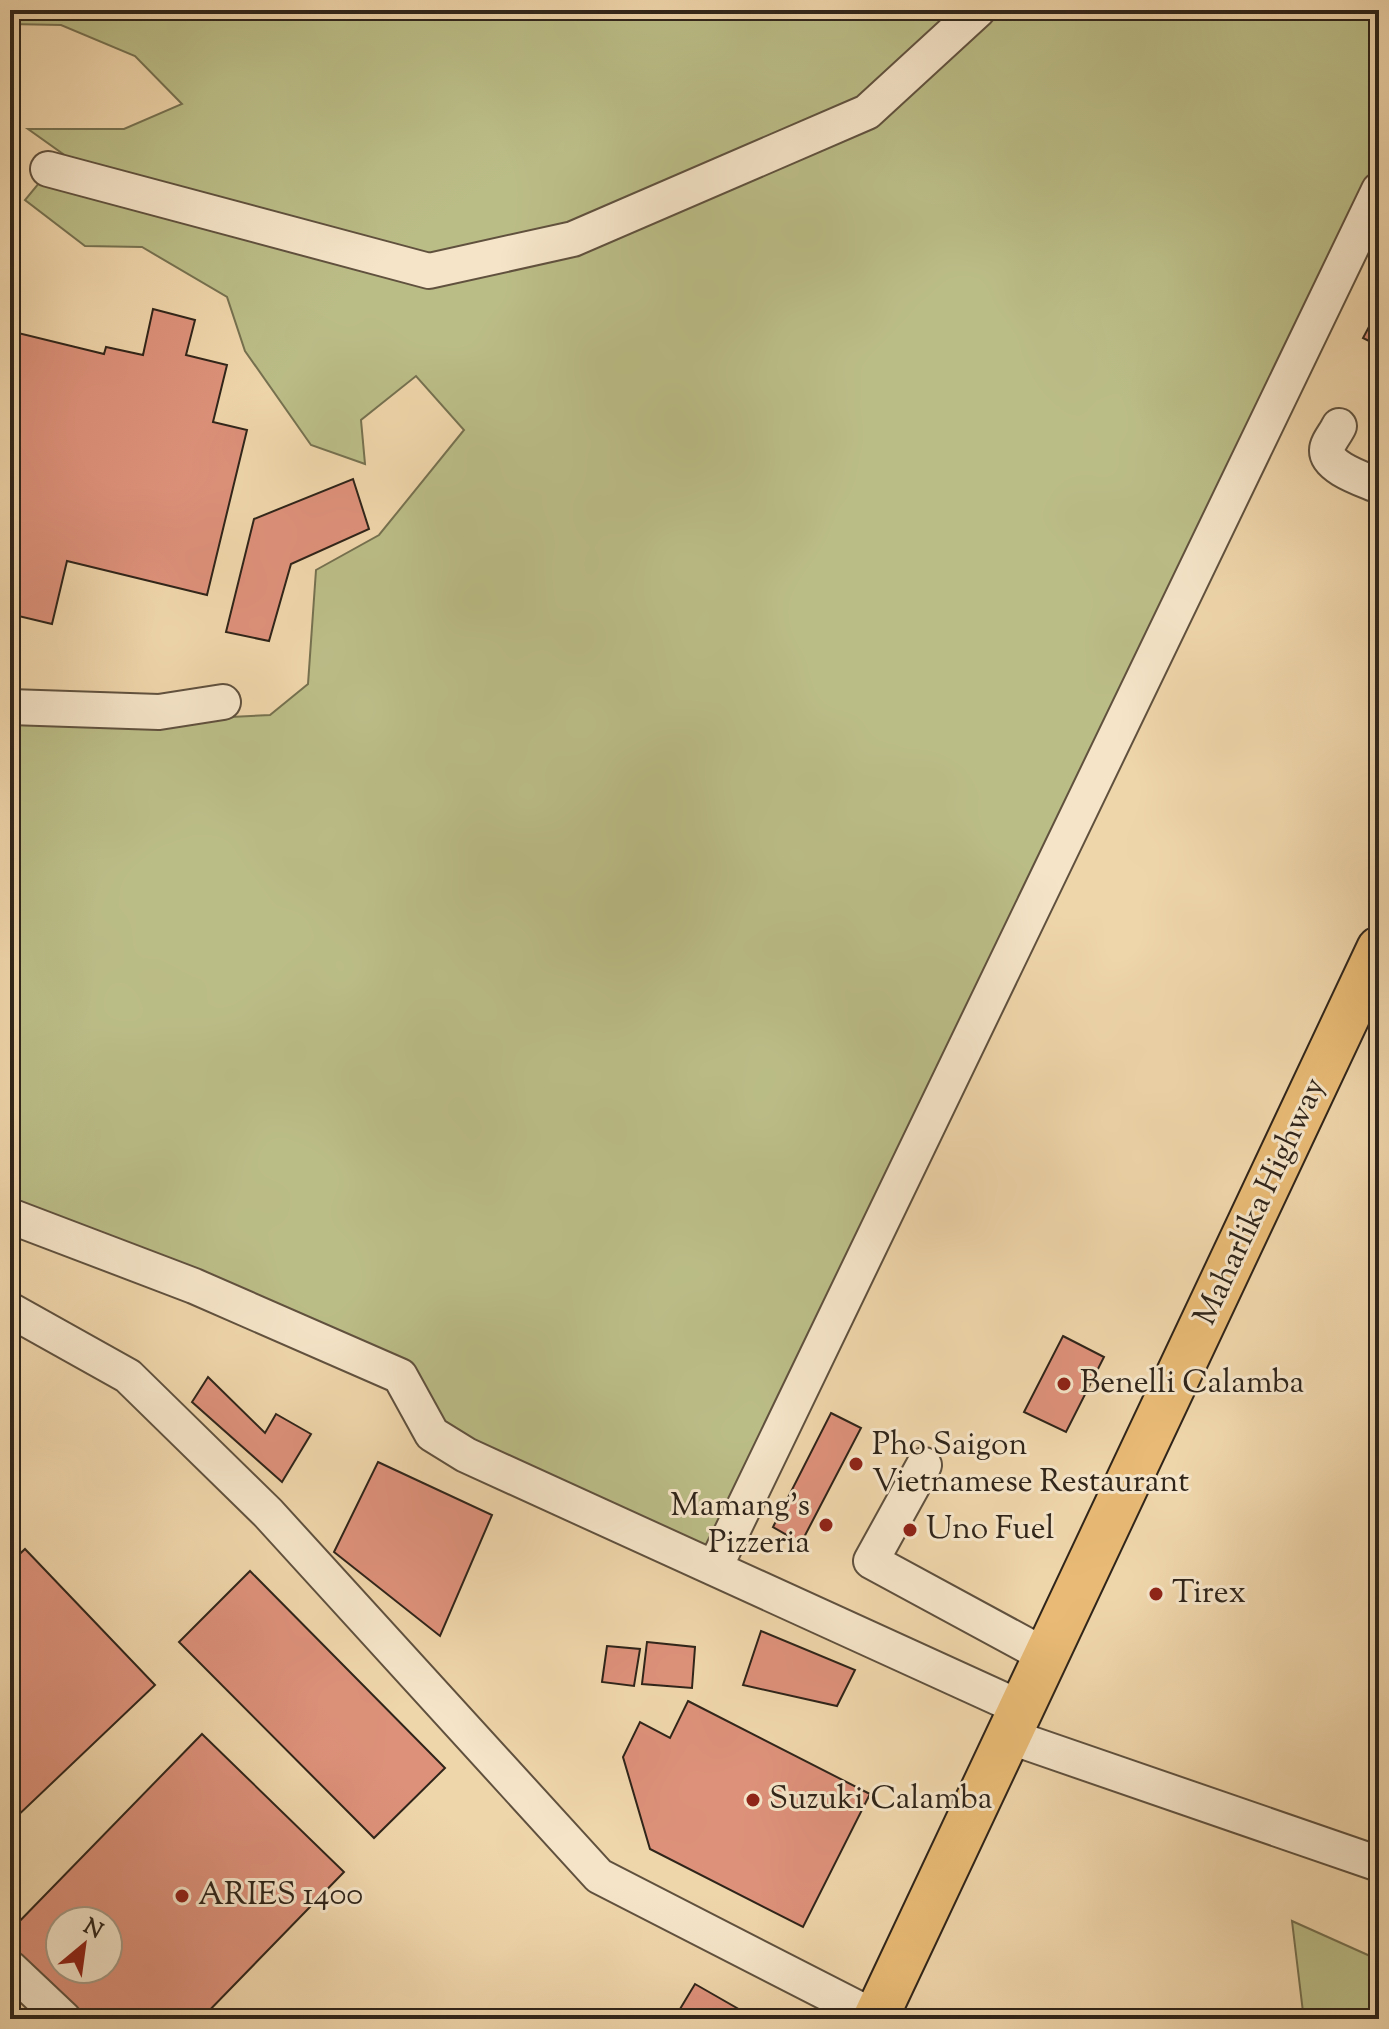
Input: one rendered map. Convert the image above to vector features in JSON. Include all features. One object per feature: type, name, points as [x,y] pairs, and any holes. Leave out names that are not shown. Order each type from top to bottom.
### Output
[{"type":"highway","name":"Maharlika Highway","points":[[876,2019],[1379,949]]},
{"type":"street","points":[[48,169],[429,271],[573,239],[867,112],[978,10]]},
{"type":"street","points":[[715,1567],[1379,190]]},
{"type":"street","points":[[1339,426],[1327,448],[1328,454],[1337,465],[1379,486]]},
{"type":"street","points":[[10,707],[159,712],[223,702]]},
{"type":"street","points":[[10,1216],[194,1286],[400,1376],[432,1434],[466,1455],[715,1567],[1016,1722],[1379,1864]]},
{"type":"street","points":[[10,1310],[128,1376],[268,1513],[599,1876],[876,2019]]},
{"type":"street","points":[[924,1465],[871,1561],[1048,1657]]},
{"type":"street","points":[[10,1968],[64,2019]]},
{"type":"green space","points":[[10,10],[1379,10],[1379,163],[715,1558],[469,1458],[408,1386],[10,1220],[10,721],[128,722],[270,715],[308,684],[316,570],[379,535],[464,430],[416,376],[361,420],[365,464],[311,445],[245,351],[227,297],[142,247],[85,246],[25,200],[63,154],[28,129],[124,129],[182,104],[135,56],[61,25],[10,24]]},
{"type":"green space","points":[[1292,1921],[1379,1960],[1379,2019],[1309,2019],[1303,2012]]},
{"type":"building","points":[[1379,308],[1379,346],[1363,338]]},
{"type":"building","points":[[153,309],[195,320],[186,355],[227,365],[213,422],[247,430],[207,595],[67,561],[52,624],[10,614],[10,331],[104,354],[106,347],[143,355]]},
{"type":"building","points":[[353,479],[369,529],[291,564],[269,641],[226,632],[254,519]]},
{"type":"building","name":"Benelli Calamba","points":[[1063,1336],[1104,1357],[1066,1432],[1024,1412]]},
{"type":"building","points":[[208,1377],[265,1433],[276,1414],[311,1434],[282,1482],[192,1402]]},
{"type":"building","points":[[831,1413],[861,1428],[801,1543],[773,1527]]},
{"type":"building","points":[[378,1462],[492,1515],[440,1636],[334,1552]]},
{"type":"building","points":[[25,1549],[155,1685],[10,1823],[10,1563]]},
{"type":"building","points":[[250,1571],[445,1768],[374,1838],[179,1642]]},
{"type":"building","points":[[761,1631],[855,1670],[837,1706],[743,1685]]},
{"type":"building","points":[[647,1642],[695,1647],[692,1688],[642,1684]]},
{"type":"building","points":[[607,1646],[640,1649],[634,1686],[602,1682]]},
{"type":"building","points":[[688,1701],[870,1794],[803,1927],[650,1849],[623,1757],[640,1722],[670,1738]]},
{"type":"building","name":"ARIES 1400","points":[[202,1734],[344,1872],[201,2019],[83,2019],[48,1985],[124,1985],[124,1905],[44,1905],[44,1982],[10,1949],[10,1931]]},
{"type":"building","points":[[695,1984],[756,2019],[674,2019]]},
{"type":"place","name":"Benelli Calamba","points":[[1064,1384]]},
{"type":"place","name":"Pho Saigon Vietnamese Restaurant","points":[[856,1464]]},
{"type":"place","name":"Mamang's Pizzeria","points":[[826,1525]]},
{"type":"place","name":"Uno Fuel","points":[[910,1530]]},
{"type":"place","name":"Tirex","points":[[1156,1594]]},
{"type":"place","name":"Suzuki Calamba","points":[[753,1800]]},
{"type":"place","name":"ARIES 1400","points":[[182,1896]]}]
